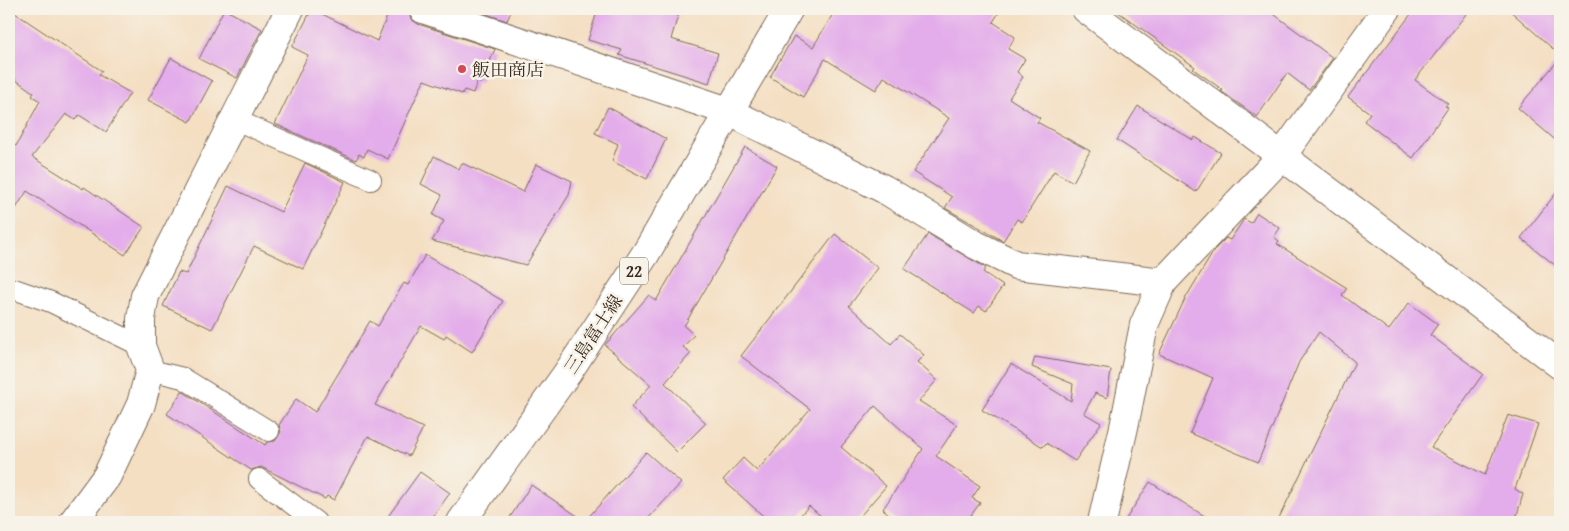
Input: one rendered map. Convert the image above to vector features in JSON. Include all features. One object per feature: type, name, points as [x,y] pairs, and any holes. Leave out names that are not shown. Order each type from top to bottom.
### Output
[{"type":"street","points":[[73,522],[107,476],[141,404],[145,358],[141,319],[145,296],[290,9]]},
{"type":"street","points":[[423,9],[728,111],[884,189],[976,244],[1016,265],[1163,282]]},
{"type":"street","name":"三島富士線","points":[[461,522],[568,372],[646,253],[789,9]]},
{"type":"street","points":[[1086,9],[1560,365]]},
{"type":"street","points":[[1102,522],[1144,325],[1163,282],[1281,157],[1387,9]]},
{"type":"lane","points":[[234,119],[371,180]]},
{"type":"lane","points":[[14,288],[51,302],[145,358],[183,378],[269,431]]},
{"type":"lane","points":[[259,479],[316,522]]},
{"type":"building","points":[[9,9],[102,71],[99,75],[130,93],[106,132],[79,115],[75,120],[66,114],[32,157],[83,189],[84,187],[144,227],[125,255],[27,191],[9,219],[9,142],[16,146],[40,101],[32,96],[34,93],[9,75]]},
{"type":"building","points":[[224,9],[262,29],[237,78],[199,59]]},
{"type":"building","points":[[312,9],[377,41],[390,9],[408,9],[411,19],[418,24],[495,49],[481,83],[477,82],[473,93],[464,90],[462,94],[424,80],[388,159],[367,149],[364,157],[359,154],[356,160],[275,124],[308,55],[292,47]]},
{"type":"building","points":[[472,9],[512,9],[507,21]]},
{"type":"building","points":[[598,9],[680,9],[671,39],[718,53],[709,83],[619,55],[622,50],[588,40]]},
{"type":"building","points":[[836,9],[1001,9],[993,22],[1015,37],[1008,49],[1025,59],[1017,72],[1023,77],[1009,98],[1040,118],[1037,122],[1090,151],[1073,182],[1054,171],[1022,222],[1017,219],[1003,241],[945,208],[952,197],[913,172],[949,118],[884,77],[876,90],[825,59],[803,97],[770,77],[794,36],[813,47]]},
{"type":"building","points":[[1114,9],[1267,9],[1333,58],[1309,90],[1287,73],[1257,117],[1193,69],[1195,67]]},
{"type":"building","points":[[1415,9],[1470,9],[1415,80],[1448,104],[1445,106],[1448,108],[1413,158],[1364,121],[1370,113],[1348,97]]},
{"type":"building","points":[[1508,9],[1560,9],[1560,55]]},
{"type":"building","points":[[171,58],[212,81],[190,122],[148,100]]},
{"type":"building","points":[[1560,58],[1560,144],[1518,108]]},
{"type":"building","points":[[1138,106],[1193,140],[1195,137],[1221,153],[1196,192],[1117,140]]},
{"type":"building","points":[[608,107],[666,139],[647,179],[612,161],[618,144],[595,133]]},
{"type":"building","points":[[745,147],[777,166],[684,326],[694,335],[683,347],[691,353],[665,383],[706,423],[677,452],[631,407],[651,385],[605,345],[649,295],[656,301]]},
{"type":"building","points":[[434,156],[459,169],[462,163],[523,192],[536,164],[572,181],[569,195],[526,265],[432,241],[444,221],[433,215],[442,195],[421,184]]},
{"type":"building","points":[[305,163],[345,182],[303,269],[254,246],[212,329],[163,306],[179,272],[186,274],[228,186],[281,212]]},
{"type":"building","points":[[1560,188],[1560,269],[1521,238]]},
{"type":"building","points":[[1257,213],[1280,228],[1274,237],[1279,241],[1277,244],[1347,288],[1342,295],[1389,330],[1409,303],[1438,324],[1430,335],[1483,374],[1431,447],[1485,475],[1508,415],[1538,424],[1515,489],[1523,494],[1515,522],[1277,522],[1355,362],[1319,332],[1299,362],[1258,462],[1190,433],[1213,378],[1159,354],[1185,299],[1215,249],[1226,238],[1230,240],[1244,219],[1251,223]]},
{"type":"building","points":[[835,234],[878,268],[849,306],[891,344],[900,334],[924,355],[917,362],[937,380],[919,401],[957,425],[936,456],[980,486],[972,498],[980,503],[966,522],[898,522],[883,509],[923,449],[875,406],[841,447],[886,486],[855,522],[828,522],[809,506],[794,522],[770,522],[723,480],[743,458],[757,471],[810,409],[741,356]]},
{"type":"building","points":[[928,234],[986,268],[983,272],[1003,286],[986,311],[979,306],[974,313],[904,269]]},
{"type":"building","points":[[425,255],[503,301],[472,352],[446,335],[444,339],[421,326],[375,405],[423,428],[409,456],[368,436],[334,500],[327,496],[325,499],[261,467],[251,470],[167,414],[182,391],[265,445],[267,442],[275,441],[281,432],[279,425],[296,399],[315,412],[370,321],[378,326],[404,283],[408,285]]},
{"type":"building","points":[[1035,357],[1111,370],[1107,398],[1095,393],[1084,413],[1101,423],[1075,461],[1046,443],[1043,447],[982,410],[1011,364],[1071,401],[1073,384],[1032,367]]},
{"type":"building","points":[[646,452],[681,483],[645,522],[507,522],[531,485],[585,521]]},
{"type":"building","points":[[420,472],[450,493],[429,522],[384,522]]},
{"type":"building","points":[[1150,482],[1214,522],[1124,522]]},
{"type":"place","name":"飯田商店","points":[[462,69]]}]
